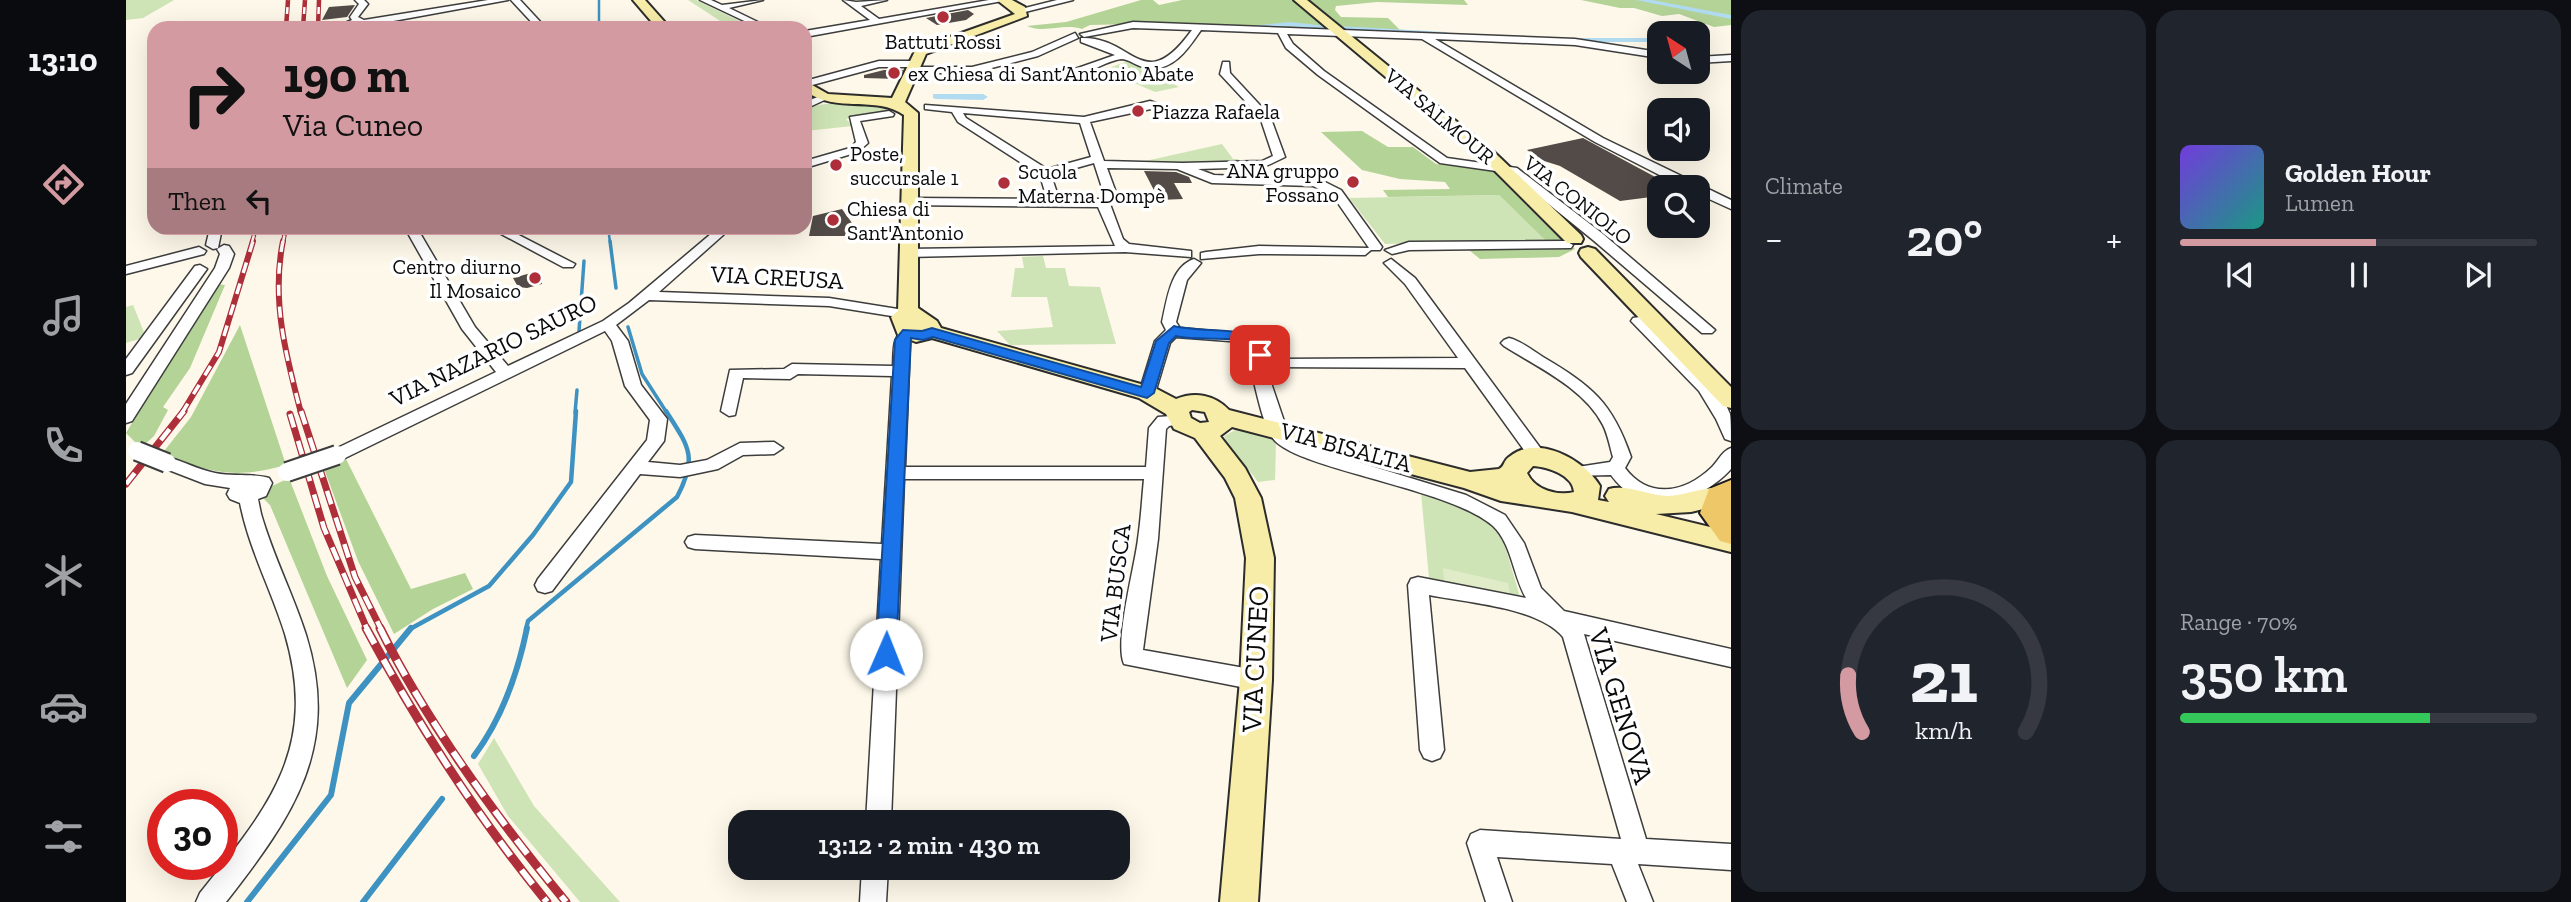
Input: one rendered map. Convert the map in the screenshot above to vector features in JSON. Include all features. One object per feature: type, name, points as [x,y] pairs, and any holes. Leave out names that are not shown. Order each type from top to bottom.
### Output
[{"type":"main road","points":[[639,0],[658,21]]},
{"type":"main road","name":"VIA SALMOUR","points":[[1300,0],[1502,167],[1576,246],[1653,319],[1731,401]]},
{"type":"main road","points":[[893,108],[917,62],[968,33],[1021,16],[1012,3]]},
{"type":"main road","points":[[812,90],[824,98],[911,113],[907,320]]},
{"type":"main road","name":"VIA CUNEO","points":[[907,320],[923,336],[932,332],[1147,393],[1195,419],[1236,474],[1248,498],[1260,558],[1256,680],[1239,902]]},
{"type":"main road","name":"VIA BISALTA","points":[[1195,419],[1276,428],[1501,492],[1544,500],[1580,487],[1661,507],[1679,507],[1725,493]]},
{"type":"main road","name":"VIA BISALTA","points":[[1470,481],[1503,478],[1514,473],[1517,463],[1538,457],[1558,462],[1580,487],[1731,542]]},
{"type":"main road","points":[[1514,473],[1523,487],[1544,500]]},
{"type":"main road","points":[[1725,493],[1715,513],[1731,533]]},
{"type":"street","points":[[356,21],[354,17],[364,4],[359,0]]},
{"type":"street","points":[[414,0],[421,14]]},
{"type":"street","points":[[382,21],[504,0]]},
{"type":"street","points":[[515,0],[535,21]]},
{"type":"street","points":[[704,0],[723,6],[752,21]]},
{"type":"street","points":[[723,6],[759,0]]},
{"type":"street","points":[[851,3],[883,0]]},
{"type":"street","points":[[812,33],[920,13],[1069,0]]},
{"type":"street","points":[[851,3],[878,22]]},
{"type":"street","points":[[900,8],[920,13]]},
{"type":"street","points":[[812,84],[879,64],[917,62],[972,70],[1035,54],[1065,42],[1122,26],[1575,42],[1647,53]]},
{"type":"street","points":[[1087,37],[1140,64],[1164,65],[1179,54],[1199,27]]},
{"type":"street","name":"VIA CONIOLO","points":[[1281,31],[1289,46],[1321,73],[1440,159],[1451,163],[1513,170],[1598,237],[1707,330]]},
{"type":"street","points":[[1423,36],[1599,140],[1668,175]]},
{"type":"street","points":[[1079,71],[1122,56]]},
{"type":"street","points":[[1710,59],[1731,58]]},
{"type":"street","points":[[1045,173],[1100,161],[1188,168],[1255,165],[1279,157],[1265,116],[1225,74],[1226,64]]},
{"type":"street","points":[[812,103],[824,98]]},
{"type":"street","points":[[929,107],[1074,117],[1084,120],[1117,115]]},
{"type":"street","points":[[812,163],[854,150],[862,143],[854,119],[893,108]]},
{"type":"street","points":[[956,109],[962,120],[1045,173],[1053,201]]},
{"type":"street","points":[[909,202],[1103,203],[1112,198],[1084,120]]},
{"type":"street","points":[[1188,168],[1212,179],[1306,180],[1326,186],[1338,193],[1375,261],[1391,257],[1409,246],[1576,246]]},
{"type":"street","points":[[1710,195],[1731,205]]},
{"type":"street","points":[[1103,203],[1117,241],[1125,248]]},
{"type":"street","points":[[126,370],[207,254],[214,235]]},
{"type":"street","points":[[415,235],[469,329],[505,373]]},
{"type":"street","points":[[510,235],[568,264]]},
{"type":"street","name":"VIA NAZARIO SAURO","points":[[251,487],[337,455],[608,324],[646,296],[716,235]]},
{"type":"street","points":[[907,253],[1125,248],[1195,258],[1259,250],[1370,249]]},
{"type":"street","points":[[126,270],[207,254],[227,254],[222,268],[126,417]]},
{"type":"street","points":[[1391,257],[1538,457]]},
{"type":"street","points":[[1195,258],[1180,279],[1169,322],[1174,331],[1190,336],[1241,336],[1252,341],[1264,359],[1276,364],[1470,363]]},
{"type":"street","name":"VIA CREUSA","points":[[646,296],[829,302],[907,320]]},
{"type":"street","points":[[1653,319],[1638,321],[1710,397],[1720,410],[1731,435]]},
{"type":"street","points":[[879,810],[902,340],[907,320]]},
{"type":"street","points":[[545,586],[656,441],[659,419],[633,386],[620,341],[608,324]]},
{"type":"street","points":[[1147,393],[1163,341],[1174,331]]},
{"type":"street","points":[[1509,343],[1563,377],[1602,412],[1612,428],[1622,457],[1616,468],[1580,487]]},
{"type":"street","points":[[1264,359],[1259,371],[1276,428]]},
{"type":"street","points":[[729,411],[736,373],[790,374],[792,369],[902,371]]},
{"type":"street","name":"VIA BUSCA","points":[[1195,419],[1164,421],[1158,428],[1132,657],[1256,680]]},
{"type":"street","name":"VIA GENOVA","points":[[1276,428],[1289,444],[1306,452],[1465,501],[1498,520],[1512,540],[1530,588],[1544,606],[1563,620],[1573,633],[1640,902]]},
{"type":"street","points":[[131,447],[211,479],[251,487],[251,520],[296,634],[310,688],[306,738],[291,787],[262,835],[209,902]]},
{"type":"street","points":[[635,467],[687,470],[712,465],[740,449],[774,448]]},
{"type":"street","points":[[1616,468],[1626,482],[1641,492],[1665,495],[1710,480],[1726,464],[1731,454]]},
{"type":"street","points":[[896,473],[1153,473]]},
{"type":"street","points":[[695,542],[891,552]]},
{"type":"street","points":[[1432,750],[1418,585],[1534,608],[1563,620],[1731,658]]},
{"type":"street","points":[[1499,902],[1480,843],[1731,857]]},
{"type":"street","points":[[873,902],[874,880]]},
{"type":"green space","points":[[126,0],[174,0],[143,18],[126,20]]},
{"type":"green space","points":[[688,0],[696,0],[740,21],[720,21]]},
{"type":"green space","points":[[1141,0],[1153,0],[1159,5],[1182,0],[1464,0],[1468,5],[1377,2],[1336,6],[1335,10],[1341,17],[1388,18],[1404,34],[1133,24],[1090,25],[1082,29],[1041,29],[1027,26],[1066,22]]},
{"type":"green space","points":[[1581,0],[1731,0],[1731,25],[1714,27],[1710,26],[1710,21],[1698,21],[1679,14],[1662,16],[1634,8]]},
{"type":"green space","points":[[1125,62],[1164,68],[1172,75],[1168,76],[1169,81],[1179,87],[1155,92],[1104,70]]},
{"type":"green space","points":[[841,102],[888,107],[885,112],[846,119],[853,126],[812,130],[812,106]]},
{"type":"green space","points":[[1362,131],[1388,147],[1413,147],[1436,164],[1500,172],[1575,249],[1559,257],[1480,259],[1469,250],[1461,250],[1447,243],[1545,240],[1499,195],[1388,197],[1383,190],[1450,189],[1445,182],[1400,179],[1362,170],[1321,132]]},
{"type":"green space","points":[[1222,144],[1233,159],[1238,159],[1241,163],[1141,162]]},
{"type":"green space","points":[[1499,195],[1546,241],[1385,244],[1349,198]]},
{"type":"green space","points":[[1043,256],[1046,268],[1065,268],[1069,286],[1100,287],[1116,344],[1010,345],[997,331],[1053,327],[1047,297],[1011,297],[1015,268],[1024,268],[1022,257]]},
{"type":"green space","points":[[215,284],[225,285],[190,368],[163,407],[168,410],[154,436],[141,448],[126,433]]},
{"type":"green space","points":[[133,305],[146,337],[126,343],[126,307]]},
{"type":"green space","points":[[240,325],[286,465],[251,472],[223,472],[161,455],[191,417]]},
{"type":"green space","points":[[1243,426],[1262,432],[1276,441],[1275,480],[1258,482],[1226,442],[1224,436]]},
{"type":"green space","points":[[346,459],[411,589],[465,573],[473,589],[433,609],[394,634],[358,561],[323,466]]},
{"type":"green space","points":[[289,478],[327,576],[367,660],[347,688],[270,505],[263,498],[270,487]]},
{"type":"green space","points":[[1421,493],[1483,515],[1503,539],[1520,597],[1429,578]]},
{"type":"green space","points":[[1443,568],[1508,583],[1510,595],[1444,581]]},
{"type":"green space","points":[[494,738],[534,806],[620,902],[580,902],[508,816],[478,764]]},
{"type":"building","points":[[355,5],[347,17],[322,20],[329,7]]},
{"type":"building","name":"Battuti Rossi","points":[[968,10],[974,14],[966,20],[937,25],[926,18]]},
{"type":"building","points":[[884,70],[903,70],[898,79],[864,78],[864,75]]},
{"type":"building","points":[[1583,138],[1652,175],[1647,175],[1647,198],[1620,201],[1527,150]]},
{"type":"building","points":[[1144,171],[1176,172],[1189,177],[1192,183],[1174,183],[1183,199],[1159,200]]},
{"type":"building","points":[[842,209],[857,230],[846,236],[809,236],[812,235],[813,216]]},
{"type":"building","points":[[538,271],[542,284],[527,288],[518,287],[513,278]]},
{"type":"waterway","points":[[599,0],[599,21]]},
{"type":"waterway","points":[[1640,0],[1731,17]]},
{"type":"waterway","points":[[1254,26],[1290,24],[1327,28]]},
{"type":"waterway","points":[[1342,28],[1446,34]]},
{"type":"waterway","points":[[1565,40],[1647,40]]},
{"type":"waterway","points":[[936,96],[983,97]]},
{"type":"waterway","points":[[609,235],[610,242]]},
{"type":"waterway","points":[[610,241],[616,288]]},
{"type":"waterway","points":[[579,331],[584,261]]},
{"type":"waterway","points":[[628,327],[642,374],[667,413]]},
{"type":"waterway","points":[[575,413],[577,390]]},
{"type":"waterway","points":[[410,629],[489,586],[533,535],[571,482],[576,411]]},
{"type":"waterway","points":[[526,629],[528,621],[677,497],[687,472],[688,452],[666,411]]},
{"type":"waterway","points":[[474,756],[484,742],[507,695],[527,628]]},
{"type":"waterway","points":[[247,902],[331,795],[349,703],[410,629]]},
{"type":"waterway","points":[[363,902],[442,799]]},
{"type":"railway","points":[[286,21],[288,0]]},
{"type":"railway","points":[[304,21],[305,0]]},
{"type":"railway","points":[[318,21],[319,0]]},
{"type":"railway","points":[[252,242],[254,235]]},
{"type":"railway","points":[[283,242],[284,235]]},
{"type":"railway","points":[[182,413],[219,352],[253,241]]},
{"type":"railway","points":[[283,241],[279,306],[301,413]]},
{"type":"railway","points":[[126,484],[184,411]]},
{"type":"railway","points":[[301,411],[355,577],[381,629]]},
{"type":"railway","points":[[290,414],[324,528],[367,629]]},
{"type":"railway","points":[[366,628],[450,769],[547,902]]},
{"type":"railway","points":[[380,628],[419,699],[465,770],[566,902]]},
{"type":"place","name":"Battuti Rossi","points":[[943,17]]},
{"type":"place","name":"ex Chiesa di Sant’Antonio Abate","points":[[894,73]]},
{"type":"place","name":"Piazza Rafaela","points":[[1138,111]]},
{"type":"place","name":"Poste, succursale 1","points":[[836,165]]},
{"type":"place","name":"ANA gruppo Fossano","points":[[1353,182]]},
{"type":"place","name":"Scuola Materna Dompè","points":[[1004,183]]},
{"type":"place","name":"Chiesa di Sant'Antonio","points":[[833,220]]},
{"type":"place","name":"Centro diurno Il Mosaico","points":[[535,278]]},
{"type":"route","points":[[886,654],[902,340],[908,333],[923,336],[932,332],[1147,393],[1163,341],[1174,331],[1190,336],[1241,336],[1252,341],[1260,355]]}]
